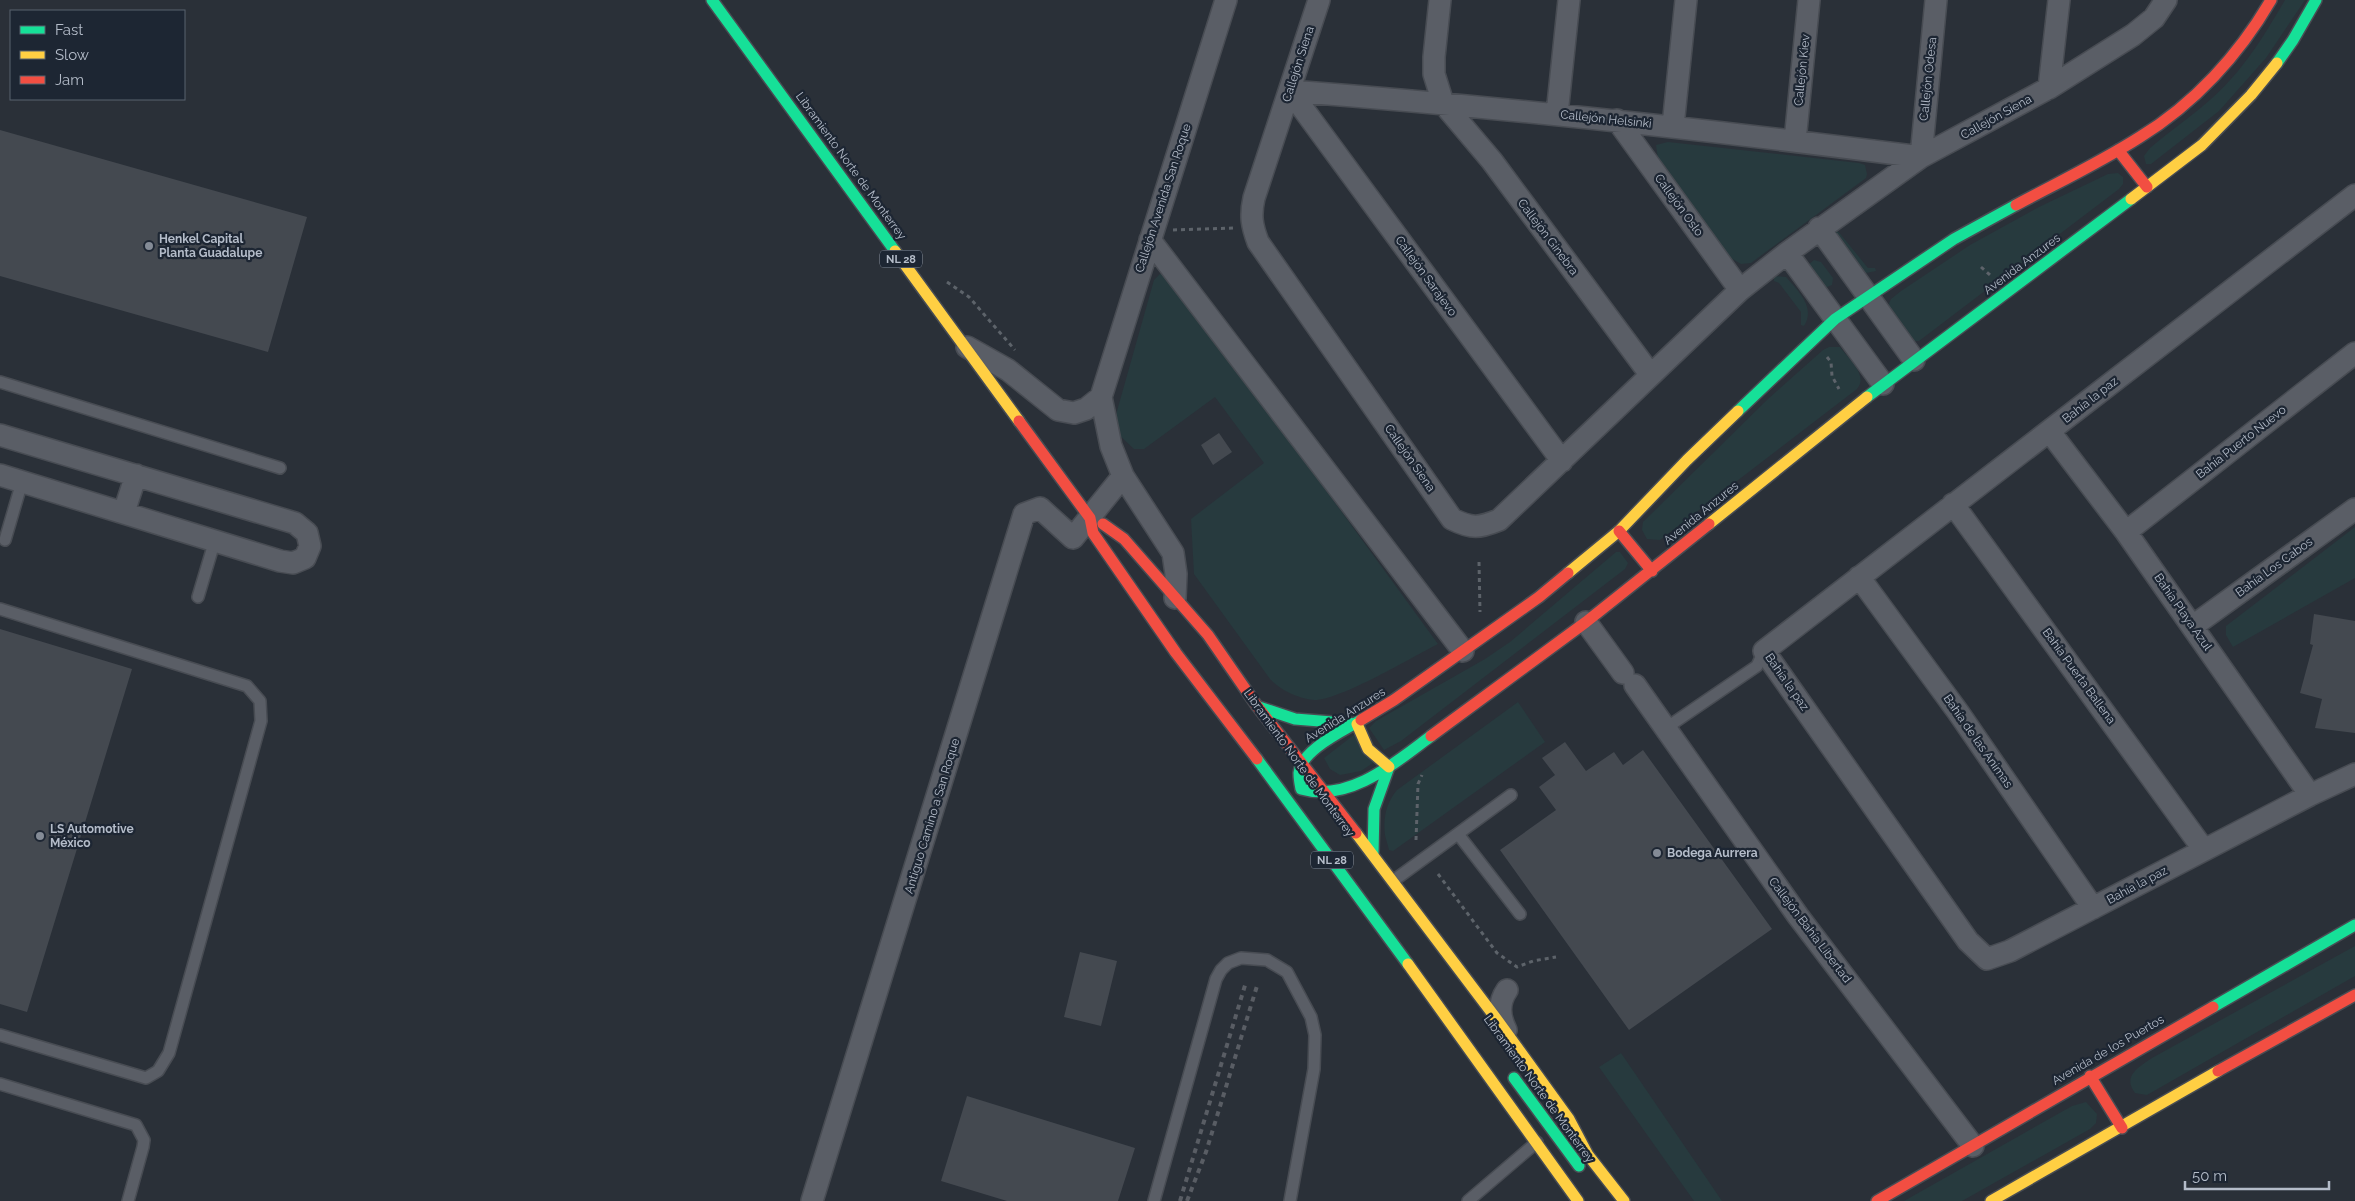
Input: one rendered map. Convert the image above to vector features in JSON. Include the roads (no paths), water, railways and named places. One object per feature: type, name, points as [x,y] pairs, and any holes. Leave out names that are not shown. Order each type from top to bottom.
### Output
[{"type":"street","name":"Libramiento Norte de Monterrey","points":[[712,0],[1096,521],[1172,603],[1208,635],[1257,706],[1325,791],[1468,982]]},
{"type":"street","name":"Callejón Avenida San Roque","points":[[1101,397],[1226,0]]},
{"type":"street","name":"Callejón Siena","points":[[1319,0],[1254,198],[1250,214],[1252,228],[1258,242],[1452,518],[1467,526],[1484,526],[1499,520],[1740,290],[1819,228],[1920,158],[2049,88],[2133,35],[2154,18],[2166,0]]},
{"type":"street","name":"Callejón Ginebra","points":[[1440,0],[1434,74],[1444,102],[1492,161],[1650,374]]},
{"type":"street","points":[[1557,114],[1569,0]]},
{"type":"street","points":[[1673,126],[1686,0]]},
{"type":"street","name":"Callejón Kiev","points":[[1795,141],[1809,0]]},
{"type":"street","name":"Callejón Odesa","points":[[1920,158],[1936,0]]},
{"type":"street","points":[[2049,88],[2059,0]]},
{"type":"street","name":"Avenida Anzures","points":[[1303,764],[1308,755],[1321,744],[1357,724],[1539,597],[1619,531],[1687,460],[1835,319],[1868,295],[1954,239],[2141,137],[2182,106],[2221,70],[2254,29],[2271,0]]},
{"type":"street","name":"Avenida Anzures","points":[[1301,789],[1311,792],[1352,786],[1389,767],[1586,622],[1883,384],[2202,145],[2229,119],[2273,68],[2299,31],[2316,0]]},
{"type":"street","name":"Callejón Helsinki","points":[[1290,91],[1444,102],[1617,120],[1920,158]]},
{"type":"street","name":"Callejón Sarajevo","points":[[1290,91],[1562,461]]},
{"type":"street","name":"Callejón Oslo","points":[[1617,120],[1740,290]]},
{"type":"street","points":[[2118,150],[2147,187]]},
{"type":"street","name":"Bahía la paz","points":[[2355,195],[1764,651],[1968,941],[1987,959],[2010,951],[2310,795],[2355,774]]},
{"type":"street","points":[[1819,228],[1914,360]]},
{"type":"street","points":[[1152,235],[1463,651]]},
{"type":"street","points":[[1787,253],[1883,384]]},
{"type":"street","points":[[966,347],[1008,370],[1058,410],[1074,413],[1086,409],[1101,397],[1111,446],[1123,476],[1173,553],[1176,574],[1172,603]]},
{"type":"street","name":"Bahía Puerto Nuevo","points":[[2126,532],[2355,353]]},
{"type":"street","name":"Bahía Playa Azul","points":[[2050,432],[2126,532],[2310,795]]},
{"type":"street","points":[[0,435],[295,523],[307,532],[310,546],[305,558],[293,563],[280,561],[124,512],[0,476]]},
{"type":"street","points":[[124,512],[136,475]]},
{"type":"street","points":[[1096,521],[1123,476]]},
{"type":"street","name":"Bahía Puerta Ballena","points":[[1953,504],[2204,850]]},
{"type":"street","name":"Antiguo Camino a San Roque","points":[[812,1201],[1024,514],[1040,508],[1073,538],[1096,521]]},
{"type":"street","name":"Bahía Los Cabos","points":[[2193,626],[2355,509]]},
{"type":"street","name":"Libramiento Norte de Monterrey","points":[[1096,521],[1093,533],[1176,654],[1305,823],[1494,1081],[1578,1201]]},
{"type":"street","points":[[1619,531],[1652,571]]},
{"type":"street","name":"Bahía de las Animas","points":[[1859,577],[1958,712],[2093,908]]},
{"type":"street","name":"Callejón Bahía Libertad","points":[[1586,622],[1666,728],[1798,916],[1974,1146]]},
{"type":"street","points":[[1176,654],[1195,664],[1261,754],[1289,786],[1301,789]]},
{"type":"street","points":[[1257,706],[1291,720],[1357,724],[1368,750],[1389,767],[1373,808],[1371,824],[1373,854]]},
{"type":"street","points":[[1303,764],[1299,772],[1304,805],[1313,822],[1368,901],[1390,940]]},
{"type":"street","name":"Libramiento Norte de Monterrey","points":[[1286,767],[1312,804]]},
{"type":"street","name":"Avenida de los Puertos","points":[[1877,1201],[1974,1146],[2090,1076],[2355,925]]},
{"type":"street","points":[[1468,982],[1493,991],[1507,990],[1500,1006],[1502,1022],[1509,1037],[1569,1119],[1588,1155],[1624,1201]]},
{"type":"street","points":[[1990,1201],[2122,1128],[2277,1036],[2355,995]]},
{"type":"street","name":"Libramiento Norte de Monterrey","points":[[1508,1069],[1586,1176]]},
{"type":"street","points":[[2090,1076],[2122,1128]]},
{"type":"street","points":[[1540,1079],[1568,1151]]},
{"type":"street","points":[[1565,1180],[1582,1201]]},
{"type":"lane","points":[[0,382],[280,468]]},
{"type":"lane","points":[[5,540],[22,482]]},
{"type":"lane","points":[[198,597],[215,540]]},
{"type":"lane","points":[[0,609],[246,686],[260,702],[261,722],[168,1053],[158,1071],[146,1078],[0,1036]]},
{"type":"lane","points":[[1666,728],[1756,666],[1764,651]]},
{"type":"lane","points":[[1393,882],[1511,795]]},
{"type":"lane","points":[[1458,834],[1520,914]]},
{"type":"lane","points":[[1154,1201],[1216,979],[1228,963],[1241,958],[1252,958],[1267,960],[1287,972],[1311,1017],[1316,1035],[1314,1069],[1290,1201]]},
{"type":"lane","points":[[0,1084],[136,1125],[144,1140],[128,1201]]},
{"type":"lane","points":[[1468,1201],[1552,1130]]},
{"type":"railway","points":[[1180,1201],[1246,982]]},
{"type":"railway","points":[[1187,1201],[1206,1152],[1257,986]]},
{"type":"place","name":"Henkel Capital Planta Guadalupe","points":[[149,246]]},
{"type":"place","name":"LS Automotive México","points":[[40,836]]},
{"type":"place","name":"Bodega Aurrera","points":[[1657,853]]}]
